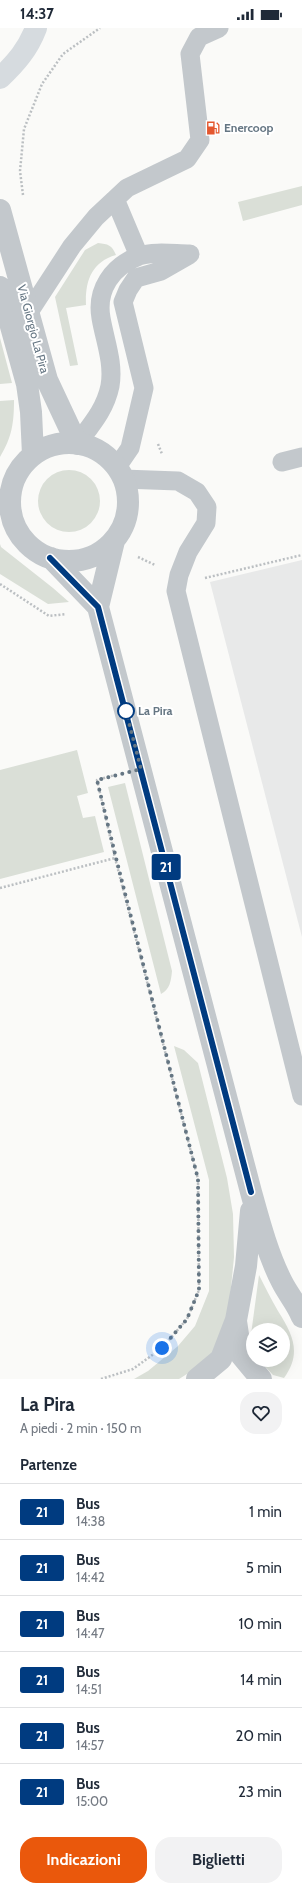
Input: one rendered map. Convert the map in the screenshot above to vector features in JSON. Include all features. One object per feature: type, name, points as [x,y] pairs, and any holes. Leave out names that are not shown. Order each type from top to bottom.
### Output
[{"type":"main road","points":[[0,78],[16,63],[33,35],[50,28]]},
{"type":"street","name":"Via Giorgio La Pira","points":[[0,210],[47,380],[77,444]]},
{"type":"street","name":"Via Giorgio La Pira","points":[[0,287],[27,384],[31,412],[33,455]]},
{"type":"street","points":[[114,541],[101,552],[85,559],[68,561],[50,558],[36,552],[24,542],[5,513],[10,495],[8,475],[23,465],[33,455],[47,447],[62,444],[77,444],[96,450],[104,455],[120,473],[127,491],[128,504],[124,524],[114,541],[98,607],[262,1232],[282,1282],[300,1310]]},
{"type":"street","points":[[50,558],[98,607]]},
{"type":"street","points":[[197,1379],[221,1358],[236,1320],[251,1228],[251,1192]]},
{"type":"street","points":[[236,1320],[241,1355],[261,1379]]},
{"type":"lane","points":[[29,312],[72,246],[96,217],[127,188],[187,160],[200,140],[190,54],[199,37],[220,28]]},
{"type":"lane","points":[[115,199],[139,256]]},
{"type":"lane","points":[[77,444],[104,408],[110,386],[111,366],[100,316],[100,300],[103,287],[112,274],[127,262],[139,256],[155,254],[190,254],[161,271],[136,278],[128,290],[124,302],[144,388],[130,448],[120,473],[178,481],[197,492],[207,507],[206,523],[188,552],[179,575],[176,591],[302,1096]]},
{"type":"lane","points":[[62,414],[75,418],[89,415],[104,408]]},
{"type":"lane","points":[[282,462],[302,457]]},
{"type":"path","points":[[20,171],[24,129],[42,84],[63,54],[100,28]]},
{"type":"path","points":[[136,556],[179,575],[192,578],[209,578],[302,555]]},
{"type":"path","points":[[0,584],[49,616],[69,614],[98,607]]},
{"type":"path","points":[[101,1379],[133,1369],[162,1348],[187,1319],[199,1290],[198,1179],[97,780],[141,769]]},
{"type":"path","points":[[0,888],[116,858]]},
{"type":"shaded area","points":[[302,186],[302,205],[243,221],[238,202]]},
{"type":"shaded area","points":[[98,243],[109,246],[113,249],[116,255],[107,258],[95,268],[91,274],[88,281],[86,305],[66,308],[78,365],[70,366],[55,297],[85,250]]},
{"type":"shaded area","points":[[0,338],[12,383],[0,384]]},
{"type":"shaded area","points":[[14,400],[12,430],[0,457],[0,401]]},
{"type":"shaded area","points":[[63,470],[75,470],[91,479],[98,489],[100,501],[98,513],[91,523],[75,532],[63,532],[52,527],[43,518],[38,507],[38,495],[43,484],[52,475]]},
{"type":"shaded area","points":[[0,544],[1,547],[69,602],[48,604],[0,574]]},
{"type":"shaded area","points":[[302,560],[302,937],[210,582]]},
{"type":"shaded area","points":[[77,750],[88,793],[77,796],[83,818],[95,816],[104,852],[0,879],[0,770]]},
{"type":"shaded area","points":[[125,783],[172,971],[168,987],[161,994],[108,787]]},
{"type":"shaded area","points":[[174,1046],[184,1050],[198,1063],[227,1178],[233,1214],[234,1257],[230,1298],[224,1332],[217,1348],[203,1364],[179,1379],[134,1379],[148,1371],[178,1346],[195,1326],[209,1291],[209,1180]]},
{"type":"shaded area","points":[[259,1275],[285,1323],[253,1323]]},
{"type":"shaded area","points":[[290,1333],[294,1352],[290,1369],[284,1378],[273,1375],[266,1367],[290,1367]]},
{"type":"bus line","name":"21","points":[[50,558],[98,607],[251,1192]]},
{"type":"place","name":"Enercoop","points":[[213,128]]},
{"type":"place","name":"La Pira","points":[[126,711]]},
{"type":"route","points":[[126,711],[141,769],[97,780],[198,1179],[199,1290],[187,1319],[162,1348]]}]
